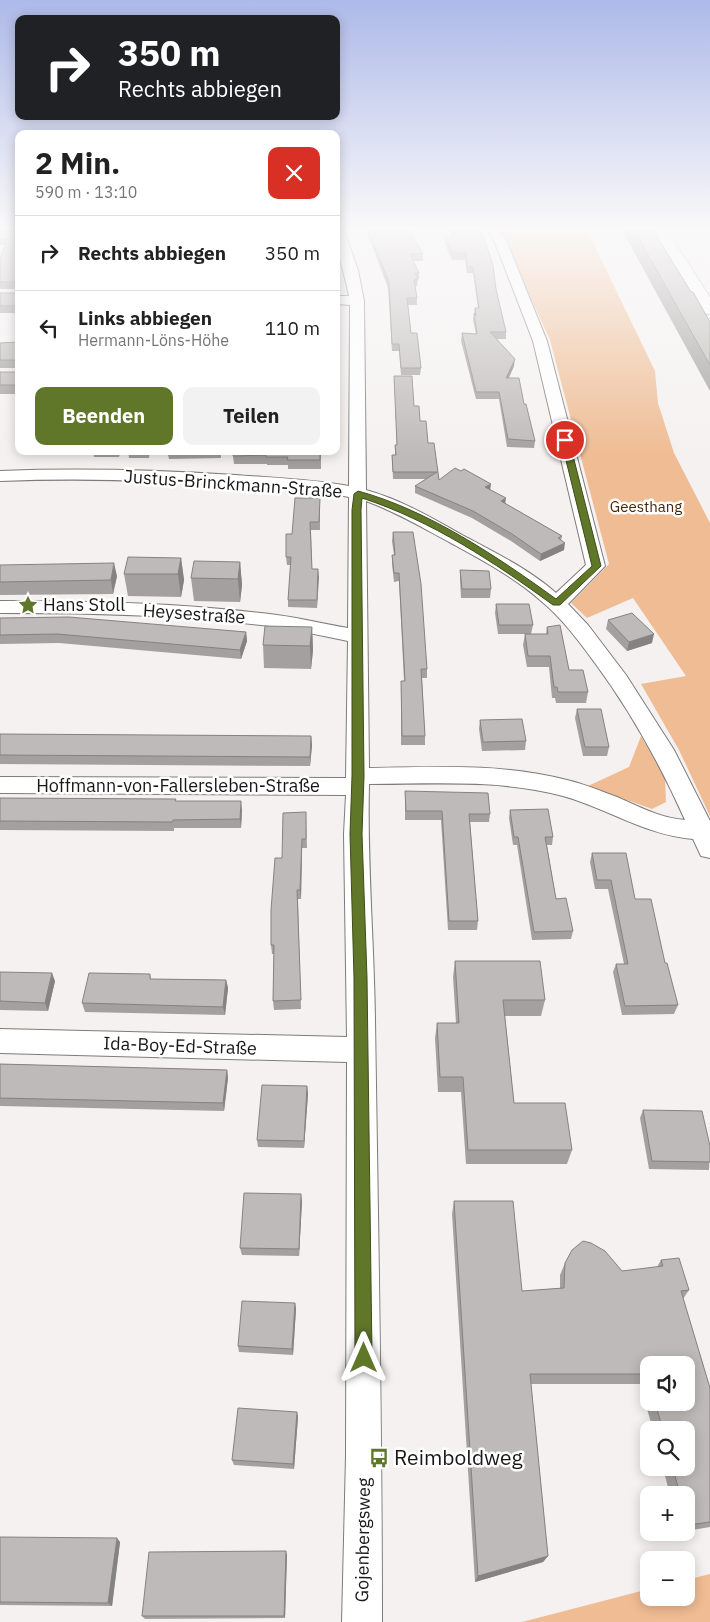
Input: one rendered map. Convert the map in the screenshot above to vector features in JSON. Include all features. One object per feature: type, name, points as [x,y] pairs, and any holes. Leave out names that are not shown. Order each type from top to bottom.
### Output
[{"type":"street","name":"Gojenbergsweg","points":[[357,306],[351,382],[358,494],[356,510],[358,782],[356,834],[361,978],[364,1446],[362,1622]]},
{"type":"street","points":[[526,306],[540,341],[596,566],[557,603]]},
{"type":"street","name":"Justus-Brinckmann-Straße","points":[[0,476],[101,475],[187,477],[270,483],[358,494],[395,506],[504,565],[557,603],[584,633],[625,687],[665,751],[706,840]]},
{"type":"street","name":"Heysestraße","points":[[0,607],[81,607],[173,611],[267,620],[357,636]]},
{"type":"street","name":"Justus-Brinckmann-Straße","points":[[358,782],[487,775],[534,781],[592,798],[645,820],[706,840]]},
{"type":"street","name":"Hoffmann-von-Fallersleben-Straße","points":[[0,785],[358,782]]},
{"type":"street","name":"Ida-Boy-Ed-Straße","points":[[0,1041],[360,1050]]},
{"type":"green space","name":"Geesthang","points":[[534,306],[624,306],[655,371],[658,403],[674,453],[710,523],[710,816],[679,750],[641,684],[686,676],[633,598],[587,618],[571,603],[609,564],[550,340]]},
{"type":"green space","points":[[641,736],[665,778],[666,802],[652,809],[588,786],[629,767]]},
{"type":"green space","points":[[710,1574],[710,1622],[522,1622],[640,1591],[640,1606],[695,1606],[695,1578]]},
{"type":"building","points":[[390,306],[408,306],[411,333],[417,333],[421,368],[401,368],[399,344],[392,344]]},
{"type":"building","points":[[479,306],[500,306],[506,332],[490,332],[515,359],[506,378],[519,378],[524,404],[526,404],[535,441],[508,439],[499,392],[476,392],[462,333],[477,334],[474,313],[476,316],[475,308],[479,308]]},
{"type":"building","points":[[677,306],[701,306],[710,322],[710,365]]},
{"type":"building","points":[[15,342],[15,360],[0,360],[0,343]]},
{"type":"building","points":[[0,372],[15,372],[15,385],[0,385]]},
{"type":"building","points":[[394,376],[412,376],[414,406],[419,406],[420,421],[426,421],[428,443],[434,443],[439,480],[455,468],[461,471],[464,469],[491,484],[485,487],[506,498],[501,501],[562,536],[558,538],[565,543],[541,554],[473,511],[415,486],[437,472],[393,472],[392,455],[396,455],[395,445],[397,445]]},
{"type":"building","points":[[233,455],[266,455],[233,456]]},
{"type":"building","points":[[266,455],[320,455],[320,460],[287,460],[288,457],[266,457]]},
{"type":"building","points":[[295,498],[320,498],[319,522],[310,522],[312,569],[318,569],[317,600],[288,600],[291,557],[286,557],[286,534],[292,534]]},
{"type":"building","points":[[393,532],[413,532],[421,584],[427,669],[421,669],[425,736],[402,736],[401,681],[405,681],[399,573],[394,573],[392,555],[395,555]]},
{"type":"building","points":[[128,557],[181,558],[178,574],[124,574]]},
{"type":"building","points":[[194,561],[240,562],[238,579],[191,578]]},
{"type":"building","points":[[114,563],[111,580],[0,582],[0,565]]},
{"type":"building","points":[[460,570],[489,571],[491,589],[462,589]]},
{"type":"building","points":[[496,604],[529,604],[533,625],[499,625]]},
{"type":"building","points":[[632,613],[654,634],[629,642],[608,620]]},
{"type":"building","points":[[69,617],[246,632],[240,650],[57,634],[0,635],[0,618]]},
{"type":"building","points":[[560,625],[569,670],[583,670],[588,692],[558,692],[557,687],[554,687],[550,656],[528,656],[525,634],[548,634],[547,627]]},
{"type":"building","points":[[265,626],[312,627],[310,646],[263,645]]},
{"type":"building","points":[[577,709],[601,709],[609,747],[585,747]]},
{"type":"building","points":[[522,719],[526,741],[483,742],[480,720]]},
{"type":"building","points":[[0,734],[311,736],[310,757],[0,755]]},
{"type":"building","points":[[405,791],[488,793],[490,814],[469,814],[478,921],[449,921],[442,811],[406,811]]},
{"type":"building","points":[[0,798],[241,801],[240,819],[173,820],[172,822],[0,821]]},
{"type":"building","points":[[548,809],[553,837],[545,837],[556,899],[566,898],[573,931],[534,932],[518,837],[514,837],[510,810]]},
{"type":"building","points":[[306,812],[306,839],[302,839],[300,890],[297,890],[301,1000],[273,1001],[274,945],[271,945],[271,910],[275,858],[282,858],[283,813]]},
{"type":"building","points":[[592,853],[626,853],[635,899],[651,899],[665,963],[667,963],[678,1005],[625,1006],[616,964],[628,964],[611,880],[597,880]]},
{"type":"building","points":[[455,961],[540,961],[545,1000],[503,1000],[514,1103],[565,1103],[572,1150],[468,1150],[463,1077],[440,1077],[437,1023],[459,1023]]},
{"type":"building","points":[[0,972],[52,973],[45,1003],[0,1001]]},
{"type":"building","points":[[89,973],[150,974],[150,979],[226,980],[223,1007],[82,1003]]},
{"type":"building","points":[[0,1064],[227,1070],[223,1103],[0,1098]]},
{"type":"building","points":[[262,1085],[307,1086],[304,1141],[257,1140]]},
{"type":"building","points":[[643,1110],[702,1111],[710,1146],[710,1162],[652,1161]]},
{"type":"building","points":[[244,1193],[301,1194],[299,1249],[240,1248]]},
{"type":"building","points":[[454,1201],[513,1201],[522,1291],[564,1288],[565,1263],[572,1250],[583,1241],[605,1251],[622,1271],[663,1266],[661,1260],[679,1258],[689,1290],[681,1291],[710,1388],[710,1522],[695,1524],[695,1486],[678,1486],[675,1476],[695,1476],[695,1421],[660,1421],[658,1411],[695,1411],[695,1356],[640,1356],[640,1374],[530,1374],[548,1556],[478,1576]]},
{"type":"building","points":[[242,1301],[295,1303],[292,1349],[238,1346]]},
{"type":"building","points":[[238,1408],[297,1412],[293,1464],[232,1460]]},
{"type":"building","points":[[0,1537],[117,1538],[108,1603],[0,1602]]},
{"type":"building","points":[[286,1551],[284,1616],[142,1616],[149,1552]]},
{"type":"place","name":"Hans Stoll","points":[[28,605]]},
{"type":"place","name":"Reimboldweg","points":[[379,1458]]},
{"type":"route","points":[[364,1358],[360,1050],[361,978],[356,834],[358,776],[356,510],[358,494],[395,506],[449,534],[504,565],[557,603],[596,566],[565,440]]}]
